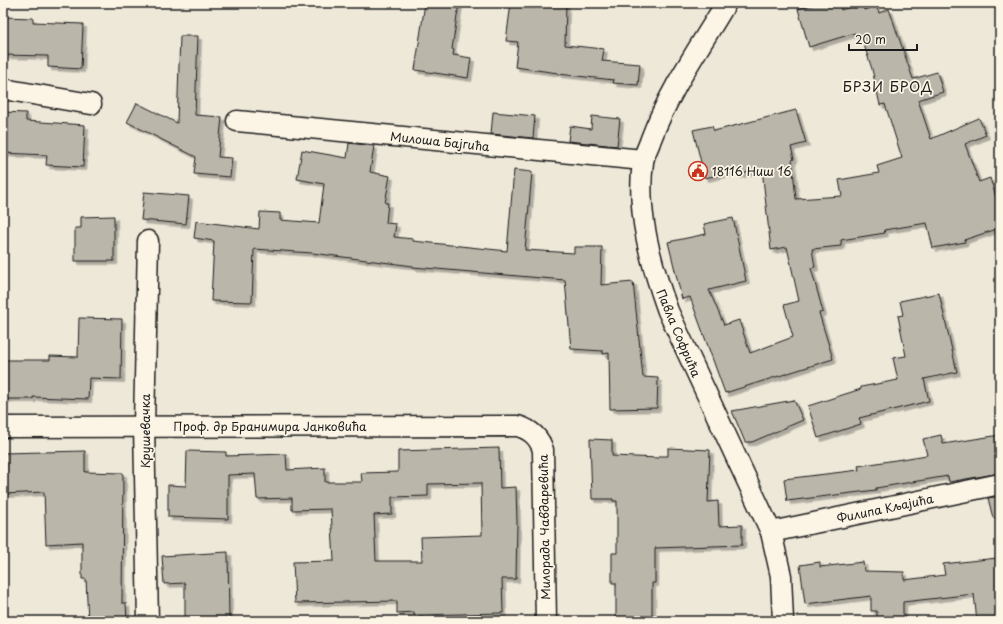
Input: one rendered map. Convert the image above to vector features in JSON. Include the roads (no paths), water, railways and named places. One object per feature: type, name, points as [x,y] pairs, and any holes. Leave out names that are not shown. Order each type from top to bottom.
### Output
[{"type":"street","name":"Павла Софрића","points":[[726,3],[660,117],[643,160],[641,199],[657,282],[668,311],[771,532],[781,576],[783,621]]},
{"type":"street","points":[[3,89],[91,104]]},
{"type":"street","name":"Милоша Бајгића","points":[[237,121],[643,160]]},
{"type":"street","name":"Крушевачка","points":[[148,241],[144,426],[148,621]]},
{"type":"street","name":"Проф. др Бранимира Јанковића","points":[[3,427],[518,426],[528,429],[535,435]]},
{"type":"street","name":"Милорада Чавдаревића","points":[[535,435],[543,450],[546,621]]},
{"type":"street","name":"Филипа Кљајића","points":[[771,532],[1000,484]]},
{"type":"place","name":"18116 Ниш 16","points":[[698,171]]},
{"type":"district","name":"БРЗИ БРОД","points":[[888,86]]}]
